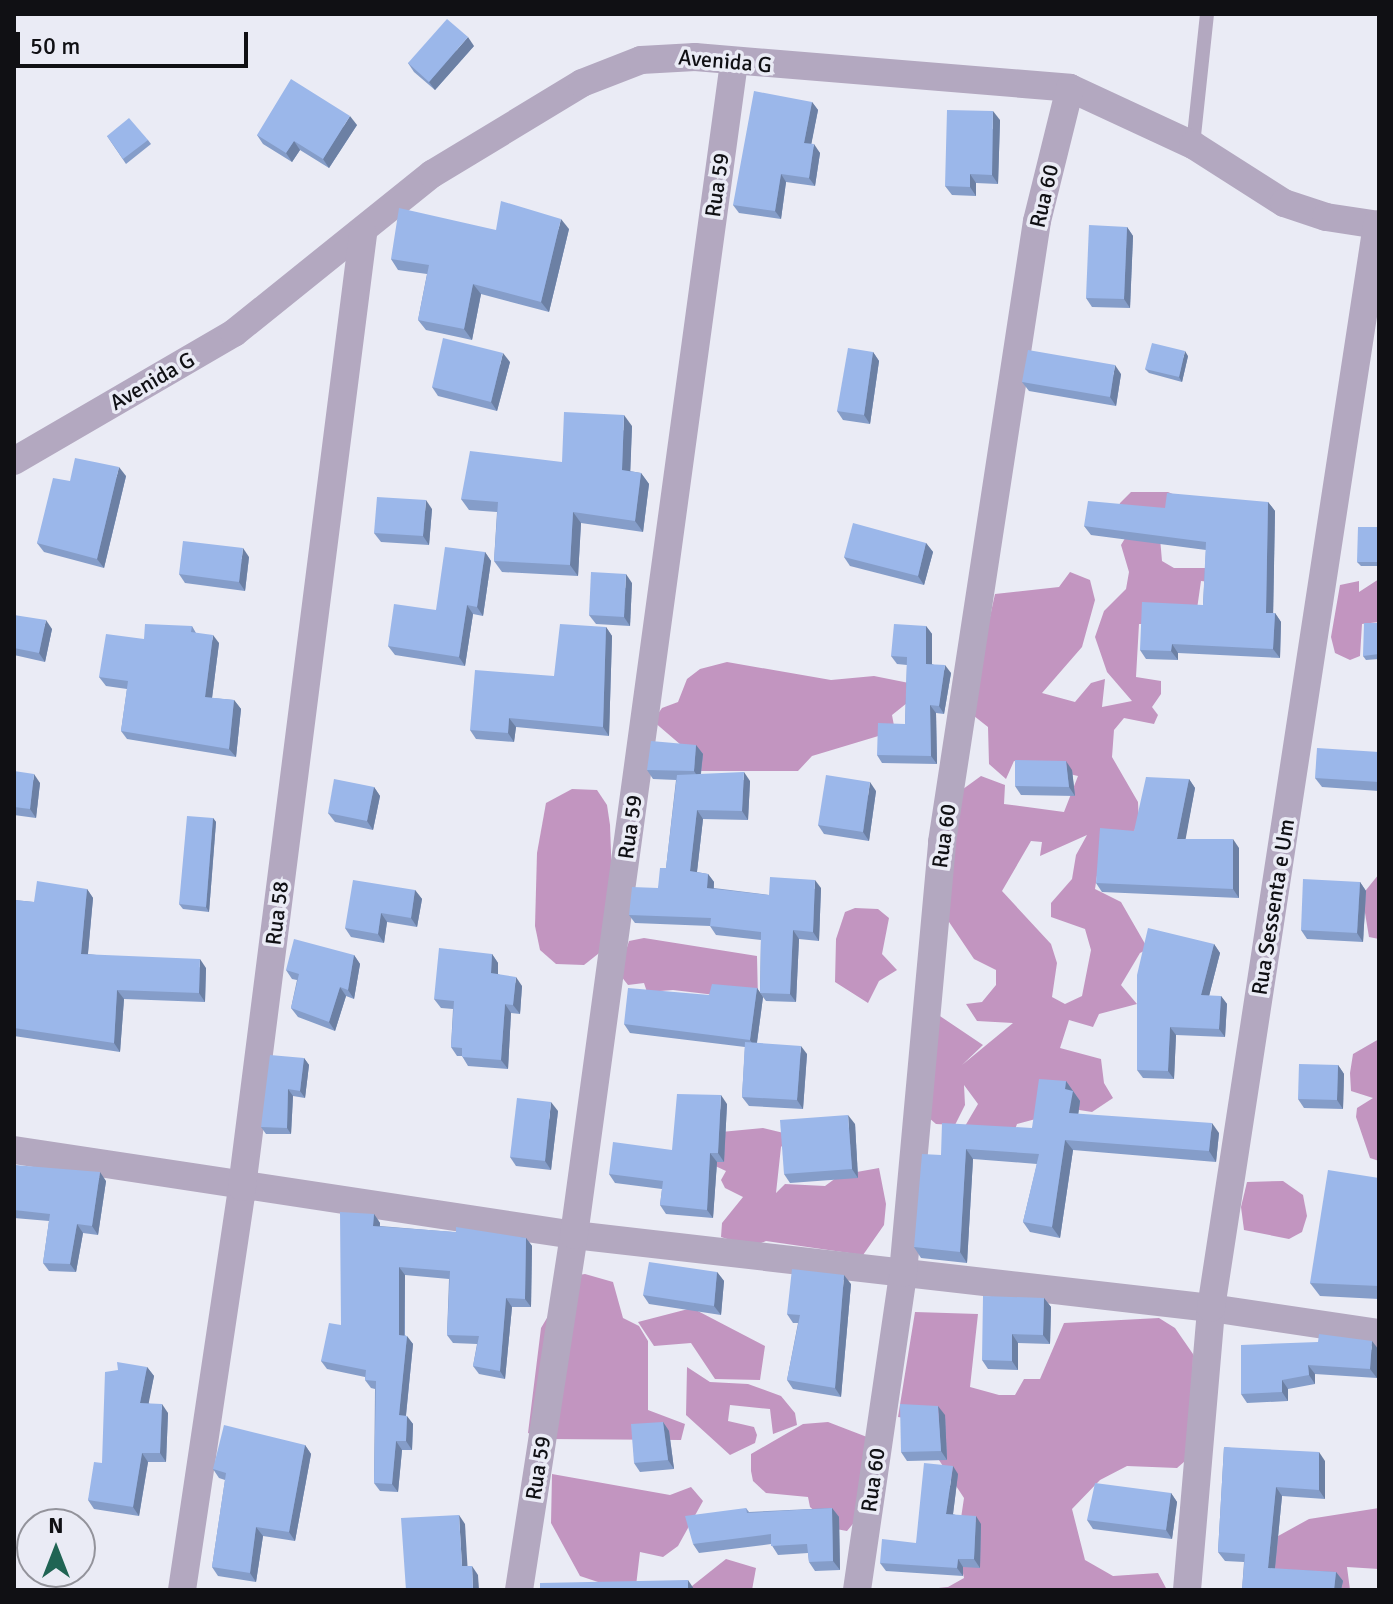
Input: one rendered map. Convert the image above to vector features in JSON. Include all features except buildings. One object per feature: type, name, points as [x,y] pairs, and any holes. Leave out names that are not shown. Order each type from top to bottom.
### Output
[{"type":"street","name":"Avenida G","points":[[14,461],[234,333],[363,234],[432,174],[596,77],[666,56],[1070,88],[1193,145],[1284,203],[1378,225]]},
{"type":"street","name":"Rua 59","points":[[519,1590],[574,1235],[734,62]]},
{"type":"street","name":"Rua 60","points":[[857,1590],[903,1273],[942,842],[1037,221],[1070,88]]},
{"type":"street","name":"Rua Sessenta e Um","points":[[1187,1590],[1211,1308],[1378,225]]},
{"type":"street","name":"Rua 58","points":[[182,1590],[242,1187],[363,234]]},
{"type":"street","points":[[14,1150],[574,1235],[1211,1308],[1379,1333]]},
{"type":"lane","points":[[1193,145],[1207,14]]},
{"type":"shaded area","points":[[1131,492],[1168,492],[1207,509],[1160,538],[1162,561],[1174,568],[1241,568],[1240,585],[1201,581],[1197,609],[1177,624],[1139,624],[1136,677],[1161,681],[1161,694],[1152,707],[1158,715],[1154,724],[1124,718],[1114,730],[1112,757],[1138,802],[1139,824],[1133,832],[1103,835],[1095,889],[1121,902],[1148,949],[1140,953],[1121,985],[1137,1004],[1099,1014],[1093,1027],[1069,1020],[1060,1048],[1101,1059],[1104,1083],[1113,1098],[1092,1112],[1073,1109],[1017,1124],[1011,1141],[958,1138],[978,1104],[964,1085],[965,1105],[955,1125],[936,1124],[921,1111],[925,1006],[983,1045],[962,1065],[1013,1023],[977,1021],[966,1004],[982,1002],[996,985],[996,970],[974,959],[945,916],[959,792],[981,776],[1005,785],[1004,804],[1064,812],[1078,776],[1014,761],[1006,779],[989,764],[988,727],[969,712],[995,594],[1059,587],[1070,572],[1090,580],[1095,600],[1082,647],[1042,693],[1075,702],[1091,683],[1105,679],[1102,707],[1132,701],[1107,672],[1095,637],[1104,611],[1126,589],[1129,572],[1121,545],[1127,535],[1113,524],[1120,503]],"holes":[[[1087,835],[1076,855],[1072,879],[1051,903],[1051,917],[1085,929],[1091,950],[1082,996],[1065,1004],[1052,997],[1057,963],[1051,944],[1002,891],[1031,841],[1042,842],[1040,856]]]},
{"type":"shaded area","points":[[1379,579],[1379,622],[1362,624],[1360,656],[1350,660],[1335,653],[1331,637],[1340,585],[1359,581],[1359,592]]},
{"type":"shaded area","points":[[727,662],[831,680],[874,676],[914,684],[907,703],[892,715],[895,731],[812,756],[798,771],[689,771],[695,757],[653,721],[662,708],[678,702],[687,679],[700,669]]},
{"type":"shaded area","points":[[572,789],[597,790],[607,805],[610,825],[612,880],[603,950],[584,965],[556,964],[540,950],[535,926],[537,853],[546,803]]},
{"type":"shaded area","points":[[1379,874],[1379,939],[1369,937],[1362,895]]},
{"type":"shaded area","points":[[855,908],[878,909],[889,918],[882,954],[897,970],[879,981],[868,1003],[835,982],[836,939],[845,912]]},
{"type":"shaded area","points":[[644,938],[757,956],[758,1000],[673,990],[647,992],[644,983],[628,985],[621,976],[629,941]]},
{"type":"shaded area","points":[[1379,1039],[1379,1161],[1370,1158],[1356,1117],[1357,1108],[1373,1098],[1351,1091],[1350,1073],[1353,1054]]},
{"type":"shaded area","points":[[763,1128],[792,1135],[781,1147],[776,1193],[785,1184],[825,1186],[840,1175],[879,1168],[886,1204],[884,1225],[863,1255],[766,1241],[752,1247],[721,1237],[722,1223],[743,1197],[725,1188],[721,1180],[726,1171],[711,1164],[721,1132]]},
{"type":"shaded area","points":[[1283,1181],[1303,1195],[1307,1216],[1302,1232],[1289,1239],[1244,1230],[1241,1207],[1247,1182]]},
{"type":"shaded area","points":[[585,1274],[613,1282],[623,1318],[639,1326],[648,1341],[648,1410],[685,1424],[681,1440],[547,1439],[528,1433],[541,1328],[572,1276]]},
{"type":"shaded area","points":[[692,1308],[765,1346],[760,1380],[715,1379],[691,1343],[654,1346],[638,1322]]},
{"type":"shaded area","points":[[915,1312],[978,1314],[970,1387],[999,1395],[1015,1395],[1024,1379],[1040,1379],[1064,1323],[1159,1318],[1175,1328],[1193,1354],[1192,1455],[1177,1468],[1127,1466],[1100,1480],[1072,1509],[1085,1560],[1113,1576],[1158,1573],[1167,1590],[919,1590],[948,1587],[964,1578],[957,1545],[964,1498],[912,1419],[898,1417]]},
{"type":"shaded area","points":[[687,1367],[710,1382],[748,1384],[781,1396],[795,1413],[797,1425],[773,1434],[770,1409],[730,1405],[728,1421],[754,1427],[757,1435],[755,1443],[730,1455],[686,1415]]},
{"type":"shaded area","points":[[828,1422],[867,1437],[857,1519],[847,1531],[836,1529],[810,1507],[808,1497],[766,1493],[753,1481],[751,1471],[751,1454],[803,1424]]},
{"type":"shaded area","points":[[552,1474],[670,1495],[691,1487],[703,1501],[678,1546],[663,1557],[640,1552],[636,1586],[607,1585],[580,1576],[551,1523]]},
{"type":"shaded area","points":[[1379,1508],[1379,1569],[1347,1567],[1350,1590],[1272,1590],[1269,1541],[1309,1519]]},
{"type":"shaded area","points":[[726,1559],[756,1568],[752,1590],[687,1590]]}]
